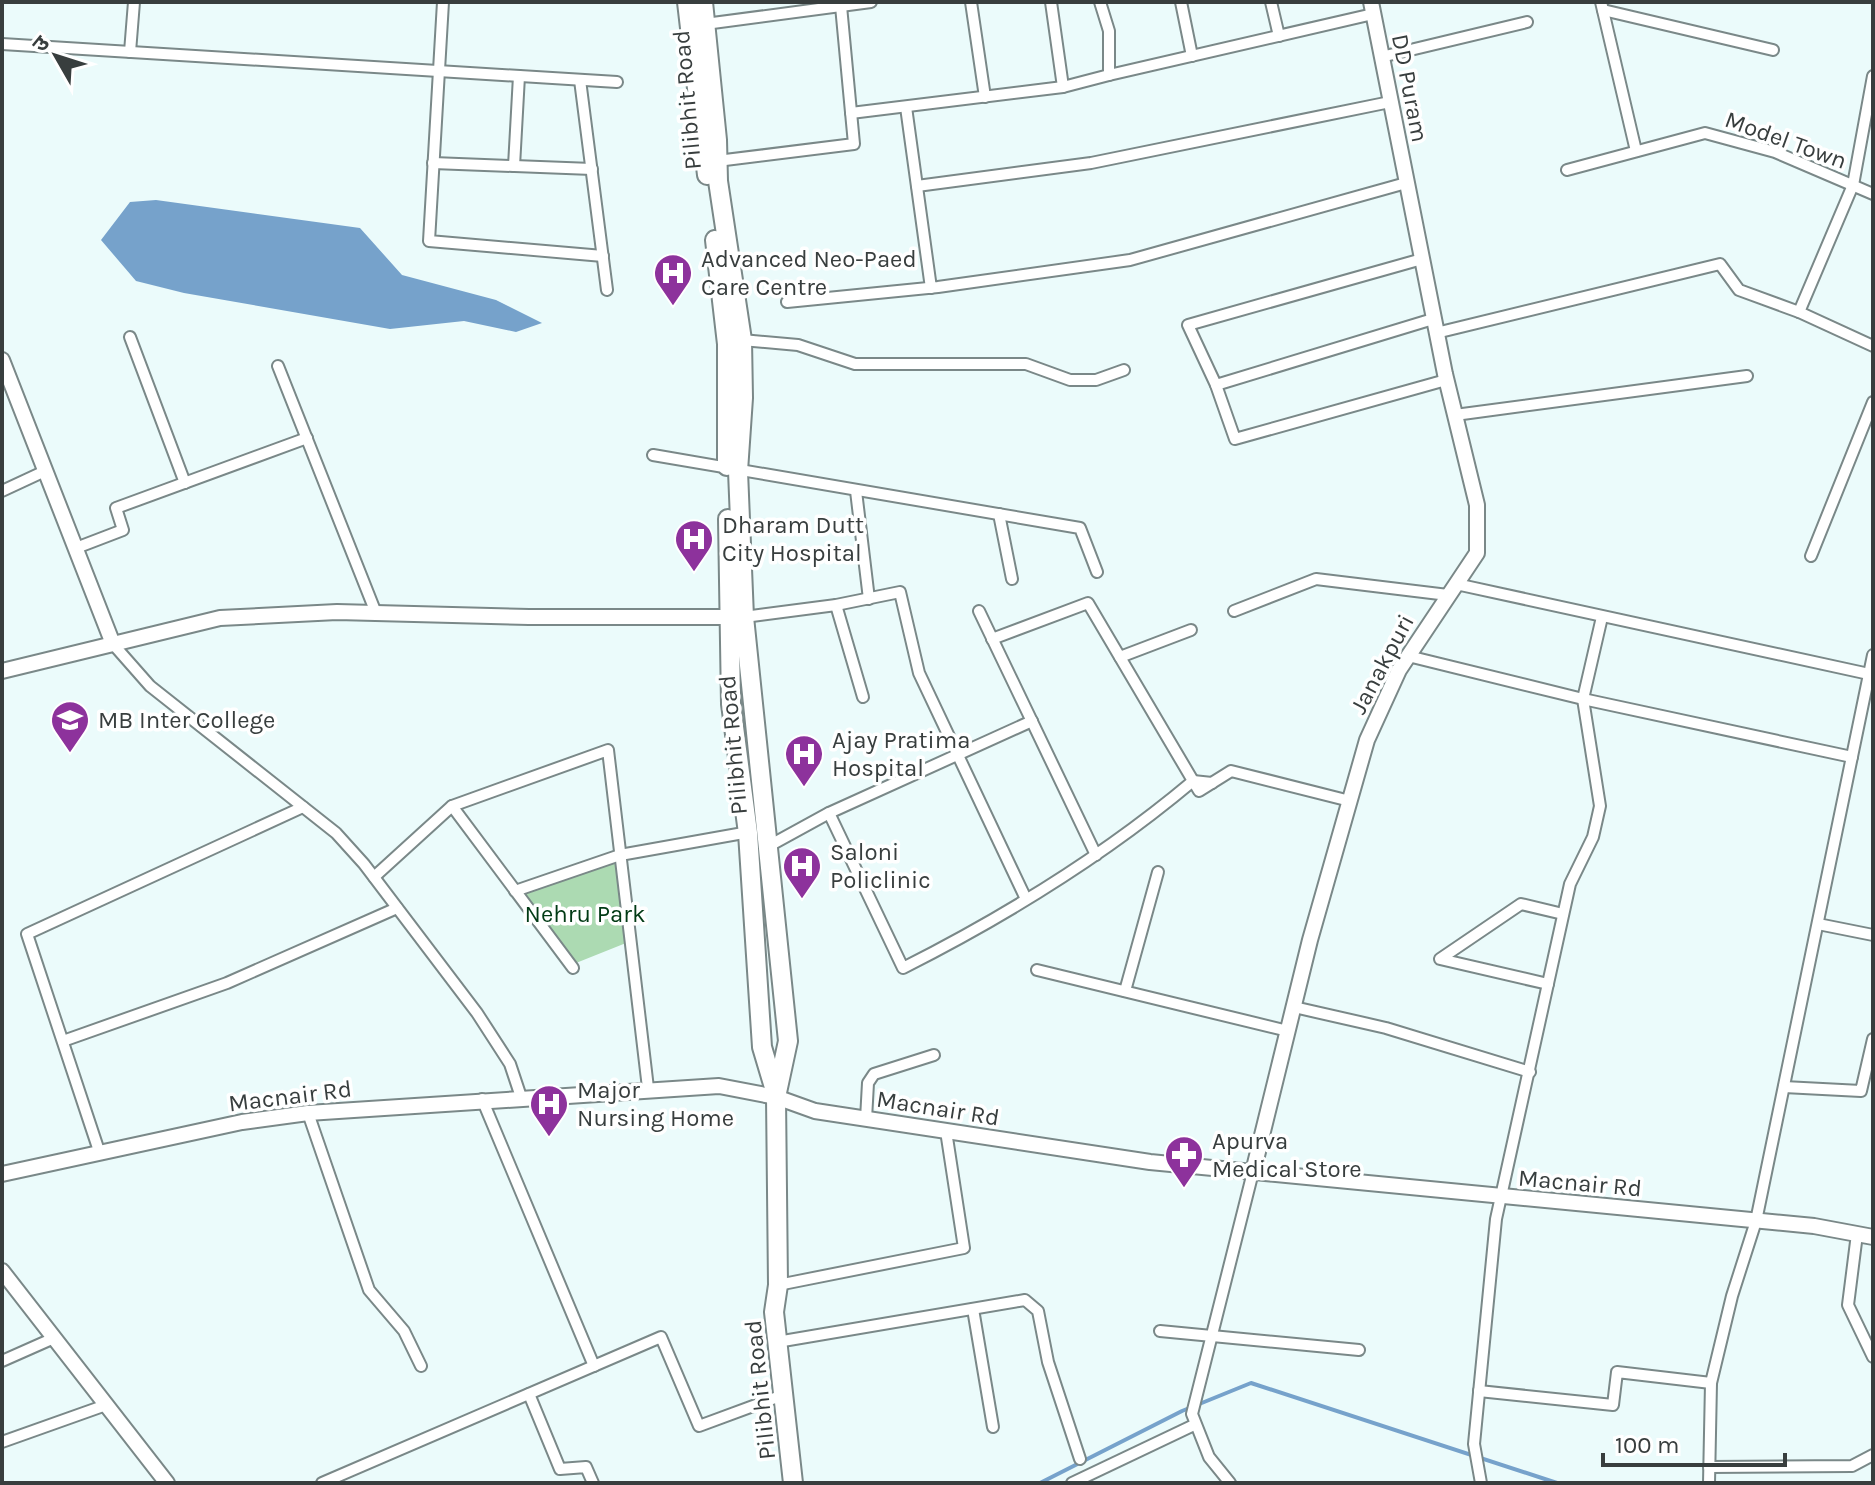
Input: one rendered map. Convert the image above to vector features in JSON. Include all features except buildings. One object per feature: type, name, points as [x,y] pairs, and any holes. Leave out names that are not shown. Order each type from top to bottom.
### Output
[{"type":"highway","points":[[687,2],[727,344],[733,470]]},
{"type":"highway","name":"Pilibhit Road","points":[[703,2],[717,161],[742,340],[733,470],[736,617],[760,837],[788,1041],[776,1097],[778,1285],[774,1312],[793,1483]]},
{"type":"highway","points":[[760,837],[762,1047],[776,1097]]},
{"type":"street","points":[[130,52],[134,2]]},
{"type":"street","points":[[443,2],[429,241],[603,256]]},
{"type":"street","points":[[705,24],[871,2]]},
{"type":"street","points":[[971,2],[985,97]]},
{"type":"street","points":[[1051,2],[1063,87]]},
{"type":"street","points":[[1100,2],[1109,31],[1109,75]]},
{"type":"street","points":[[1181,2],[1192,56]]},
{"type":"street","points":[[1271,2],[1279,36]]},
{"type":"street","points":[[717,161],[854,144],[841,6]]},
{"type":"street","points":[[1636,151],[1602,6],[1773,50]]},
{"type":"street","points":[[851,113],[1063,87],[1279,36],[1372,8]]},
{"type":"street","name":"DD Puram","points":[[1372,8],[1406,183]]},
{"type":"street","points":[[1381,57],[1527,22]]},
{"type":"street","points":[[2,44],[617,82]]},
{"type":"street","points":[[514,166],[519,76]]},
{"type":"street","name":"Model Town","points":[[1799,312],[1853,185],[1873,76]]},
{"type":"street","points":[[580,80],[607,290]]},
{"type":"street","points":[[917,186],[1091,163],[1390,102]]},
{"type":"street","points":[[906,107],[931,288]]},
{"type":"street","name":"Model Town","points":[[1567,170],[1705,133],[1775,152],[1873,194]]},
{"type":"street","points":[[433,163],[592,169]]},
{"type":"street","points":[[787,302],[931,288],[1130,260],[1146,253],[1406,183]]},
{"type":"street","name":"Janakpuri","points":[[1253,1172],[1294,1007],[1367,740],[1408,656],[1477,553],[1479,522],[1406,183]]},
{"type":"street","points":[[1422,259],[1188,325],[1216,385],[1235,439],[1446,380]]},
{"type":"street","points":[[1216,385],[1435,326],[1720,264],[1739,290],[1799,312],[1873,346]]},
{"type":"street","points":[[130,337],[185,483]]},
{"type":"street","points":[[742,340],[798,345],[855,364],[1026,364],[1070,380],[1096,380],[1124,370]]},
{"type":"street","points":[[2,360],[113,644],[150,686],[336,833],[374,877],[477,1013],[510,1064],[521,1097]]},
{"type":"street","points":[[278,366],[376,613]]},
{"type":"street","points":[[1455,415],[1747,376]]},
{"type":"street","points":[[1811,556],[1873,402]]},
{"type":"street","points":[[76,548],[123,530],[116,508],[307,438]]},
{"type":"street","points":[[653,455],[1080,528],[1097,572]]},
{"type":"street","points":[[2,491],[45,471]]},
{"type":"street","points":[[856,491],[869,599]]},
{"type":"street","points":[[999,514],[1012,579]]},
{"type":"street","points":[[1234,611],[1316,579],[1452,589],[1602,617],[1869,674]]},
{"type":"street","points":[[2,671],[220,618],[376,613],[736,617],[836,605],[900,592],[919,673],[1026,899]]},
{"type":"street","points":[[992,639],[1088,603],[1199,791],[1231,771],[1350,801]]},
{"type":"street","points":[[836,605],[863,697]]},
{"type":"street","points":[[979,611],[1096,855]]},
{"type":"street","points":[[1481,1483],[1474,1444],[1496,1219],[1570,884],[1593,837],[1600,806],[1583,699],[1602,617]]},
{"type":"street","points":[[1120,657],[1191,630]]},
{"type":"street","points":[[1408,656],[1583,699],[1852,757]]},
{"type":"street","points":[[1709,1483],[1711,1383],[1732,1296],[1756,1221],[1852,757],[1868,706],[1873,659]]},
{"type":"street","points":[[515,891],[620,855],[760,837],[829,813],[1032,721]]},
{"type":"street","points":[[374,877],[452,806],[608,750],[648,1088]]},
{"type":"street","points":[[829,813],[903,968],[976,931],[1131,833],[1193,781]]},
{"type":"street","points":[[452,806],[573,968]]},
{"type":"street","points":[[100,1154],[27,934],[303,807]]},
{"type":"street","points":[[1125,991],[1158,872]]},
{"type":"street","points":[[1548,984],[1440,959],[1521,904],[1563,914]]},
{"type":"street","points":[[63,1041],[227,983],[397,908]]},
{"type":"street","points":[[1818,924],[1873,935]]},
{"type":"street","points":[[1037,970],[1288,1031]]},
{"type":"street","points":[[1294,1007],[1386,1028],[1530,1072]]},
{"type":"street","points":[[1784,1087],[1861,1091],[1873,1039]]},
{"type":"street","points":[[866,1119],[868,1083],[874,1074],[934,1055]]},
{"type":"street","name":"Macnair Rd","points":[[2,1174],[242,1122],[308,1113],[648,1088],[719,1086],[776,1097],[815,1111],[1150,1162],[1756,1221],[1873,1237]]},
{"type":"street","points":[[482,1099],[594,1366]]},
{"type":"street","points":[[308,1113],[369,1290],[404,1331],[421,1366]]},
{"type":"street","points":[[778,1285],[964,1248],[946,1131]]},
{"type":"street","points":[[1230,1483],[1209,1457],[1193,1419],[1194,1398],[1253,1172]]},
{"type":"street","points":[[1857,1234],[1848,1305],[1873,1357]]},
{"type":"street","points":[[2,1271],[167,1483]]},
{"type":"street","points":[[777,1342],[1025,1300],[1038,1311],[1048,1362],[1080,1459]]},
{"type":"street","points":[[973,1309],[993,1427]]},
{"type":"street","points":[[1160,1331],[1359,1350]]},
{"type":"street","points":[[322,1483],[661,1337],[699,1426],[783,1395]]},
{"type":"street","points":[[2,1361],[54,1338]]},
{"type":"street","points":[[1479,1391],[1613,1405],[1617,1372],[1711,1383]]},
{"type":"street","points":[[529,1394],[560,1469],[586,1467],[593,1483]]},
{"type":"street","points":[[2,1442],[106,1405]]},
{"type":"street","points":[[1072,1483],[1193,1419]]},
{"type":"street","points":[[1709,1467],[1852,1466],[1873,1455]]},
{"type":"green space","name":"Nehru Park","points":[[617,860],[626,943],[576,963],[524,894]]},
{"type":"water","points":[[156,200],[360,228],[402,275],[496,300],[542,323],[516,332],[464,321],[390,329],[184,293],[136,281],[101,240],[130,202]]},
{"type":"waterway","points":[[1040,1483],[1182,1411],[1251,1383],[1557,1483]]},
{"type":"place","name":"Advanced Neo-Paed Care Centre","points":[[673,307]]},
{"type":"place","name":"Dharam Dutt City Hospital","points":[[694,573]]},
{"type":"place","name":"MB Inter College","points":[[70,754]]},
{"type":"place","name":"Ajay Pratima Hospital","points":[[804,788]]},
{"type":"place","name":"Saloni Policlinic","points":[[802,900]]},
{"type":"place","name":"Major Nursing Home","points":[[549,1138]]},
{"type":"place","name":"Apurva Medical Store","points":[[1184,1189]]}]
